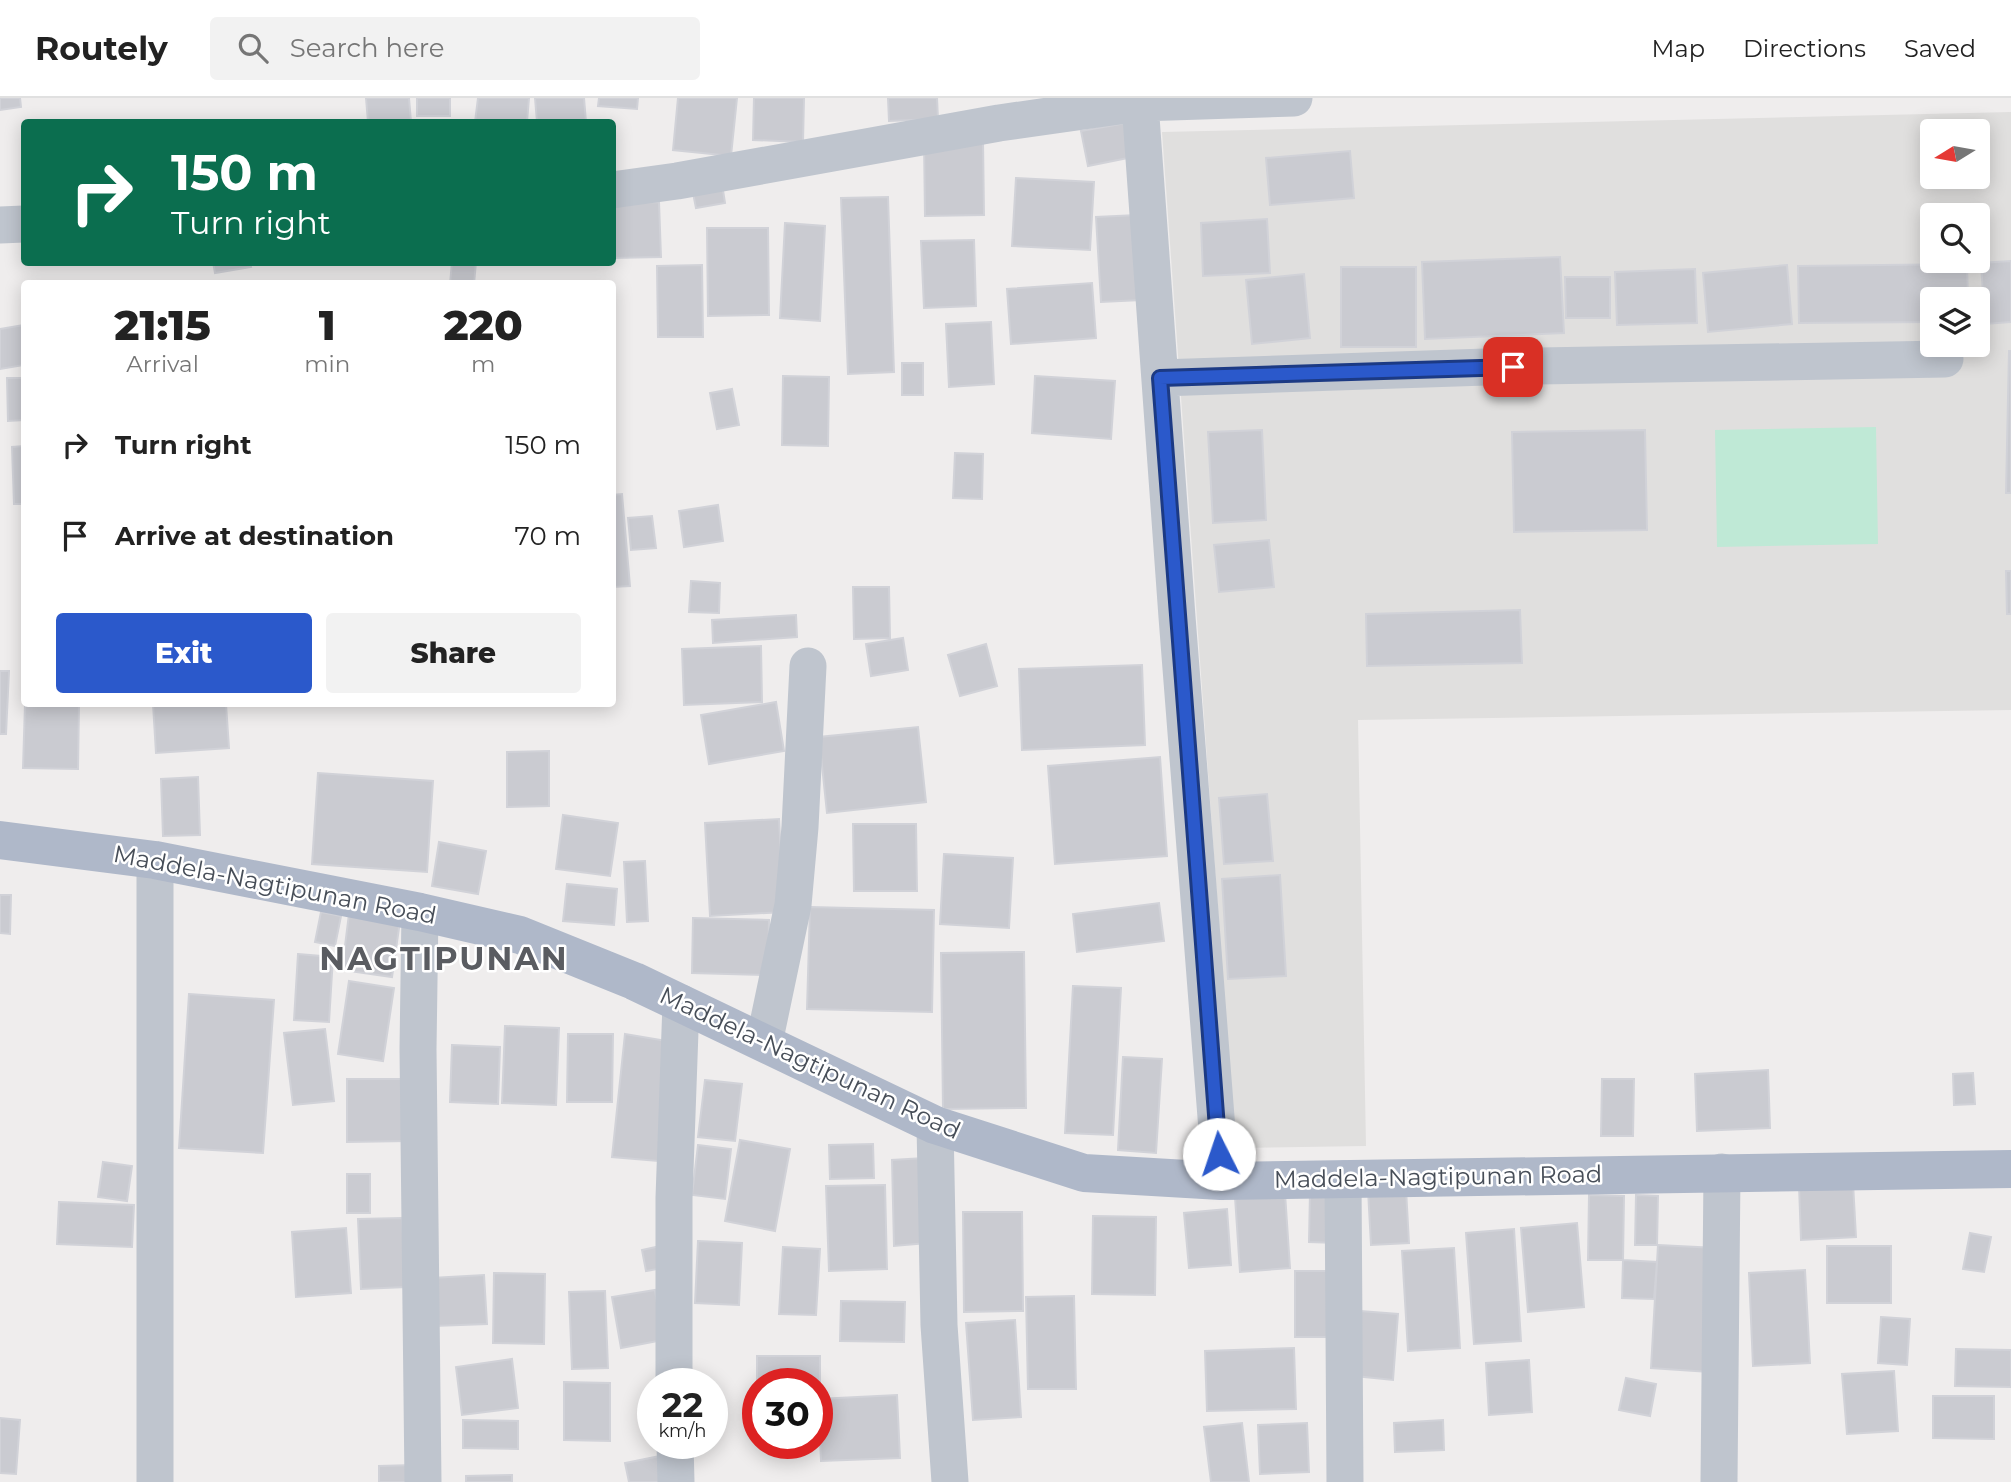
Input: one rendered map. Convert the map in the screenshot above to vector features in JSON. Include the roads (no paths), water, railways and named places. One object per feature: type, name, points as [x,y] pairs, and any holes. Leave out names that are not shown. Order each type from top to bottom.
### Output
[{"type":"main road","name":"Maddela-Nagtipunan Road","points":[[0,840],[155,860],[420,912],[520,935],[634,981],[935,1125],[1084,1173],[1221,1181],[2011,1169]]},
{"type":"street","points":[[616,189],[690,179],[999,123],[1140,103],[1294,98]]},
{"type":"street","points":[[1140,103],[1221,1181]]},
{"type":"street","points":[[0,225],[21,225]]},
{"type":"street","points":[[1160,378],[1486,367],[1945,359]]},
{"type":"street","points":[[764,1043],[793,905],[800,827],[808,666]]},
{"type":"street","points":[[155,860],[155,1482]]},
{"type":"street","points":[[420,912],[418,1049],[424,1482]]},
{"type":"street","points":[[674,1368],[674,1198],[681,1003]]},
{"type":"street","points":[[935,1125],[939,1325],[950,1482]]},
{"type":"street","points":[[1719,1482],[1722,1172]]},
{"type":"street","points":[[1343,1179],[1345,1482]]},
{"type":"street","points":[[675,1459],[676,1482]]},
{"type":"district","name":"NAGTIPUNAN","points":[[444,959]]}]
